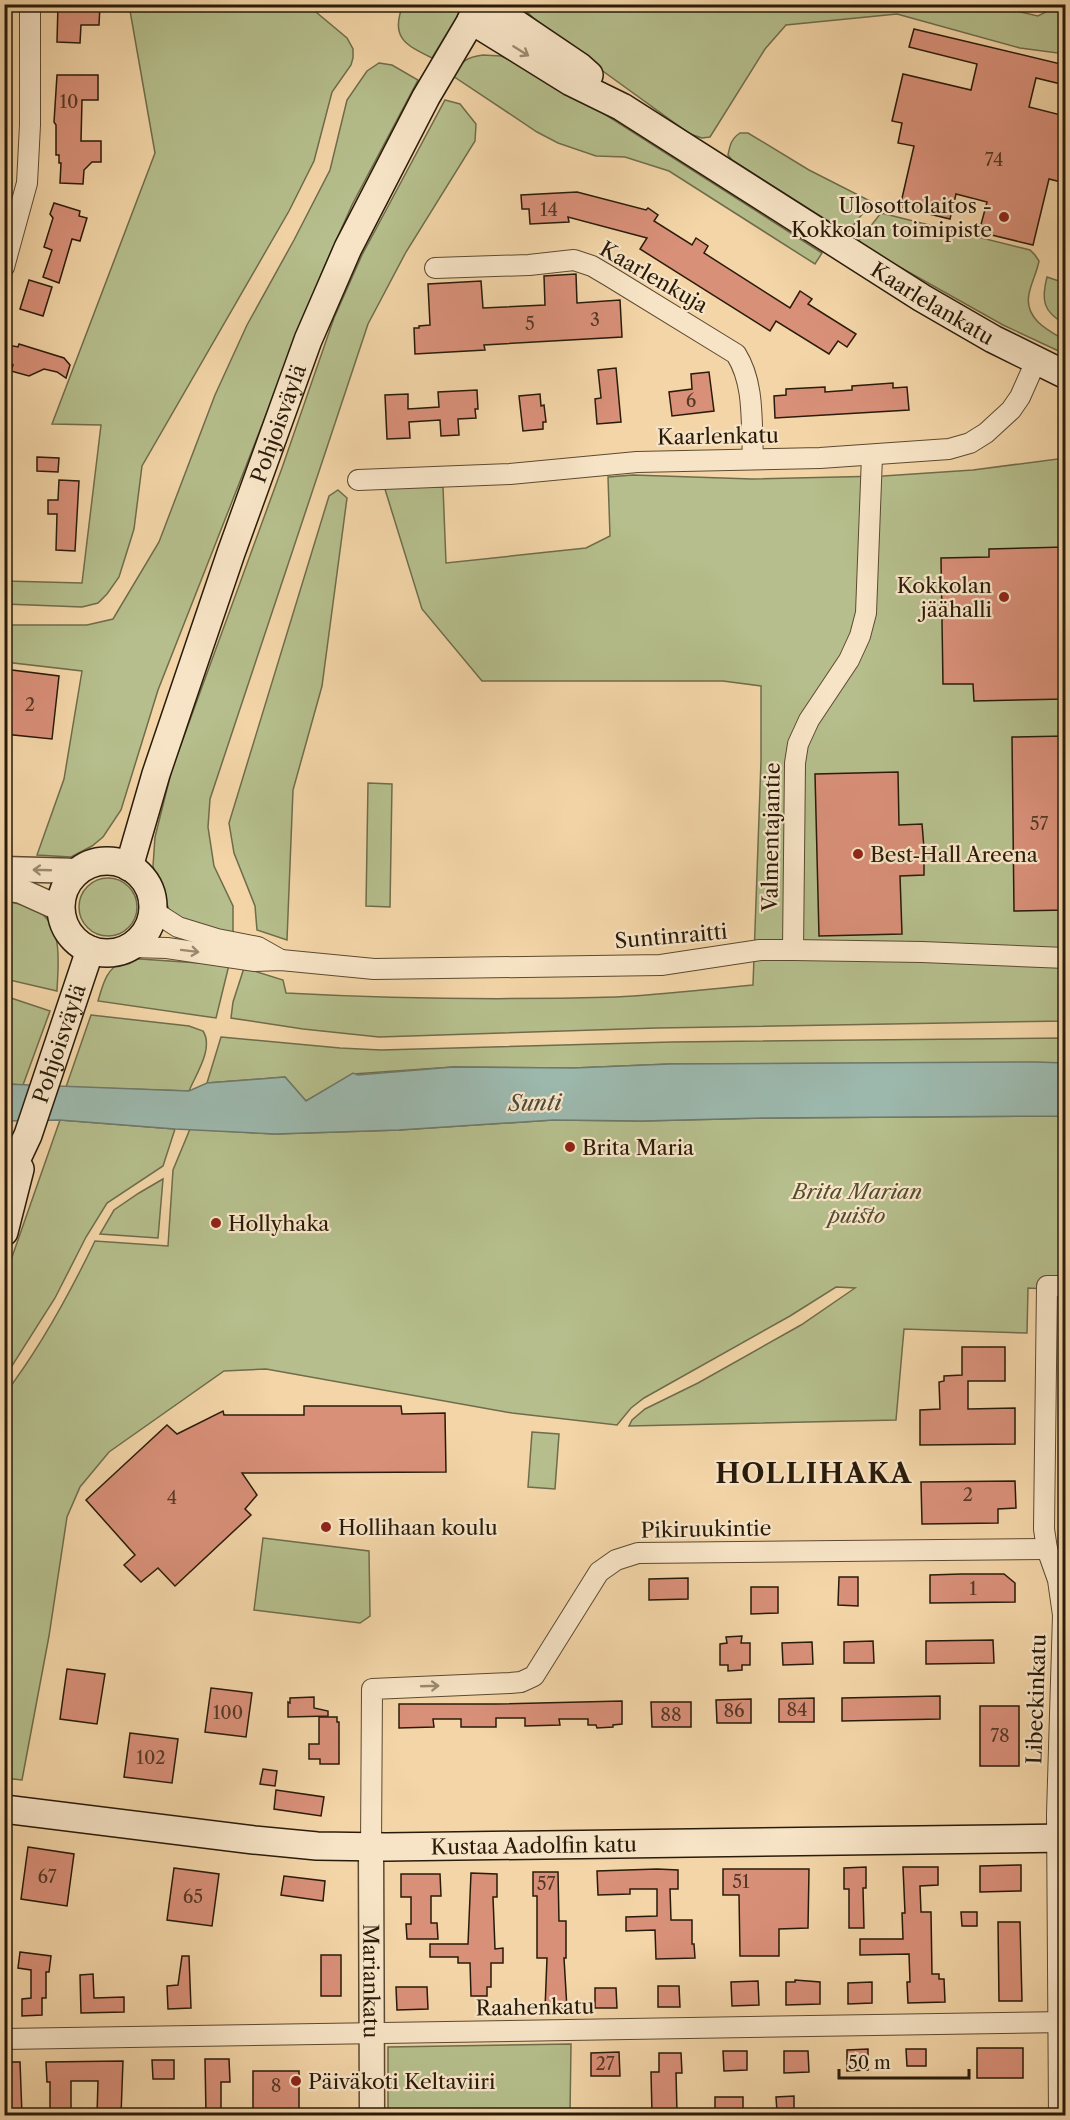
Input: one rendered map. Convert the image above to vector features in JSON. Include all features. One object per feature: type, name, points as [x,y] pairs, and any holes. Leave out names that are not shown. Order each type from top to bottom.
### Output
[{"type":"main road","name":"Pohjoisväylä","points":[[129,867],[167,741],[231,553],[308,340],[348,248],[438,76],[480,10]]},
{"type":"main road","name":"Kaarlelankatu","points":[[480,10],[580,67],[622,107],[922,298],[993,339],[1065,375]]},
{"type":"main road","points":[[98,862],[119,863],[129,867],[145,881],[153,901],[153,912],[146,932],[131,947],[111,953],[90,950],[73,938],[63,919],[61,909],[66,888],[79,871],[98,862]]},
{"type":"main road","name":"Pohjoisväylä","points":[[4,1232],[28,1135],[90,950]]},
{"type":"main road","name":"Pohjoisväylä","points":[[4,1186],[28,1135]]},
{"type":"main road","name":"Kustaa Aadolfin katu","points":[[4,1809],[317,1846],[1061,1838]]},
{"type":"street","points":[[4,267],[27,183],[30,125],[30,4]]},
{"type":"street","name":"Kaarlenkuja","points":[[435,267],[529,266],[574,260],[592,266],[609,276],[736,354],[744,368],[749,387],[753,458]]},
{"type":"street","name":"Kaarlenkatu","points":[[358,480],[510,474],[637,462],[872,456],[949,449],[969,443],[986,433],[1015,404],[1036,362]]},
{"type":"street","name":"Valmentajantie","points":[[793,950],[794,781],[798,744],[808,720],[838,680],[860,636],[866,613],[872,456]]},
{"type":"street","points":[[4,869],[79,871]]},
{"type":"street","points":[[4,888],[21,891],[61,909]]},
{"type":"street","name":"Suntinraitti","points":[[153,912],[178,927],[217,939],[258,947],[280,960]]},
{"type":"street","name":"Suntinraitti","points":[[131,947],[167,948],[255,961],[280,960],[374,969],[638,966],[681,963],[760,950],[922,952],[1065,958]]},
{"type":"street","name":"Libeckinkatu","points":[[1056,1286],[1044,1529],[1047,1549],[1058,1580],[1063,1615],[1062,2022],[1059,2115]]},
{"type":"street","name":"Pikiruukintie","points":[[371,1846],[372,1689],[510,1683],[521,1682],[534,1676],[593,1580],[607,1565],[627,1555],[638,1553],[1047,1549]]},
{"type":"street","name":"Mariankatu","points":[[371,1846],[372,2115]]},
{"type":"street","name":"Raahenkatu","points":[[4,2039],[1062,2022]]},
{"type":"green space","points":[[986,4],[1038,16],[1059,5],[1065,5],[1065,54],[1020,48],[897,14],[786,25],[765,49],[710,137],[702,138],[690,134],[546,30],[522,5]]},
{"type":"green space","points":[[129,5],[312,5],[316,12],[347,38],[353,49],[353,58],[351,65],[332,92],[314,161],[289,211],[142,466],[134,529],[119,577],[98,603],[82,607],[5,604],[5,581],[82,583],[101,425],[52,424],[155,153]]},
{"type":"green space","points":[[403,5],[464,5],[432,58],[414,49],[402,39],[398,25]]},
{"type":"green space","points":[[483,55],[501,56],[545,76],[822,253],[815,264],[669,171],[625,157],[596,156],[558,143],[537,132],[453,76],[465,61]]},
{"type":"green space","points":[[379,63],[392,65],[418,80],[352,205],[323,270],[158,690],[121,810],[103,837],[92,846],[71,857],[37,855],[64,779],[82,671],[5,662],[5,625],[87,625],[113,619],[159,542],[215,395],[247,325],[330,170],[347,100],[367,71]]},
{"type":"green space","points":[[445,100],[460,104],[476,124],[475,141],[406,252],[368,324],[210,799],[208,827],[214,866],[233,906],[233,934],[181,919],[169,909],[155,876],[153,866],[155,837],[172,769],[334,318],[362,255]]},
{"type":"green space","points":[[740,133],[748,133],[809,170],[872,202],[847,233],[732,160],[728,155],[730,145]]},
{"type":"green space","points":[[881,213],[1030,250],[1039,261],[1029,294],[1030,310],[1038,322],[1065,340],[1065,354],[1003,325],[857,243]]},
{"type":"green space","points":[[1047,277],[1065,283],[1065,324],[1052,315],[1046,305],[1044,292]]},
{"type":"green space","points":[[1065,458],[1065,1021],[657,1028],[379,1037],[231,1018],[233,1002],[244,968],[283,980],[286,993],[368,997],[492,999],[616,997],[753,985],[761,761],[761,686],[723,681],[482,681],[422,609],[384,486],[443,487],[446,563],[586,548],[610,536],[608,477],[633,475],[752,479],[883,476],[973,470]]},
{"type":"green space","points":[[338,490],[347,498],[322,686],[293,790],[287,940],[257,930],[255,906],[234,853],[229,823],[329,496]]},
{"type":"green space","points":[[368,783],[392,784],[390,907],[366,906]]},
{"type":"green space","points":[[108,878],[124,883],[132,891],[137,907],[132,923],[124,931],[108,936],[92,931],[84,923],[79,907],[84,891],[92,883]]},
{"type":"green space","points":[[4,900],[37,910],[52,926],[58,958],[57,991],[5,979]]},
{"type":"green space","points":[[125,958],[229,965],[216,1018],[98,1001],[107,977]]},
{"type":"green space","points":[[5,996],[50,1011],[23,1085],[5,1084]]},
{"type":"green space","points":[[91,1015],[189,1026],[203,1031],[206,1038],[205,1053],[189,1091],[66,1087]]},
{"type":"green space","points":[[221,1037],[381,1050],[672,1042],[1065,1038],[1065,1063],[453,1067],[353,1074],[306,1101],[285,1077],[207,1083]]},
{"type":"green space","name":"Brita Marian puisto","points":[[1065,1116],[1065,1290],[1028,1288],[1027,1333],[904,1329],[896,1420],[629,1426],[632,1420],[645,1409],[698,1383],[801,1325],[855,1288],[836,1287],[790,1316],[644,1398],[631,1408],[617,1425],[512,1413],[266,1369],[224,1371],[109,1452],[80,1487],[67,1517],[49,1636],[22,1780],[4,1778],[4,1395],[54,1320],[95,1241],[168,1246],[173,1170],[190,1129],[275,1134],[399,1130],[553,1120]]},
{"type":"green space","points":[[60,1120],[175,1129],[163,1166],[107,1203],[86,1237],[55,1298],[5,1377],[5,1277]]},
{"type":"green space","points":[[163,1179],[158,1238],[100,1234],[114,1210]]},
{"type":"green space","points":[[532,1432],[559,1434],[555,1489],[528,1487]]},
{"type":"green space","points":[[263,1538],[369,1551],[370,1616],[360,1623],[254,1610]]},
{"type":"green space","points":[[571,2044],[570,2115],[388,2115],[388,2047]]},
{"type":"water","name":"Sunti","points":[[1065,1063],[1065,1116],[553,1120],[399,1130],[275,1134],[60,1120],[5,1121],[5,1084],[189,1091],[207,1083],[285,1077],[306,1101],[353,1073],[358,1075],[453,1067],[574,1068],[670,1064]]},
{"type":"building","points":[[58,4],[100,5],[99,25],[81,25],[80,43],[57,42]]},
{"type":"building","points":[[914,29],[1065,65],[1065,85],[1036,78],[1029,107],[1065,116],[1065,183],[1049,179],[1033,245],[979,232],[987,202],[956,194],[950,219],[900,207],[914,146],[898,143],[902,123],[892,121],[903,74],[971,90],[977,64],[909,47]]},
{"type":"building","points":[[57,75],[98,75],[98,100],[82,100],[81,141],[101,141],[101,162],[92,162],[84,170],[83,184],[60,183],[61,163],[59,163],[59,155],[56,155],[56,125],[54,122]]},
{"type":"building","points":[[577,192],[646,210],[648,208],[658,215],[654,221],[692,245],[696,238],[708,246],[704,253],[790,308],[800,291],[812,299],[808,304],[856,334],[847,347],[838,341],[829,354],[776,321],[770,331],[640,249],[647,238],[568,217],[569,222],[530,224],[529,209],[522,209],[521,195]]},
{"type":"building","points":[[54,203],[80,211],[79,216],[87,218],[80,241],[72,239],[59,283],[43,277],[52,250],[44,247],[53,218],[50,214]]},
{"type":"building","points":[[576,274],[577,303],[620,300],[622,337],[484,345],[485,350],[415,354],[414,328],[430,325],[428,284],[481,281],[483,308],[545,305],[544,276]]},
{"type":"building","points":[[29,280],[52,287],[43,316],[20,309]]},
{"type":"building","points":[[19,344],[64,358],[70,365],[66,378],[57,372],[44,369],[29,376],[11,371],[13,365],[4,356],[8,345],[18,347]]},
{"type":"building","points":[[616,368],[621,422],[597,424],[595,399],[601,398],[598,370]]},
{"type":"building","points":[[709,372],[714,411],[672,416],[669,392],[692,389],[691,374]]},
{"type":"building","points":[[893,383],[893,388],[907,387],[909,410],[775,418],[774,396],[786,395],[786,389],[825,387],[825,392],[852,390],[852,386]]},
{"type":"building","points":[[477,390],[476,418],[458,419],[459,435],[441,436],[440,420],[409,422],[410,438],[387,439],[385,395],[408,394],[408,409],[439,407],[438,392]]},
{"type":"building","points":[[540,394],[546,422],[543,422],[543,429],[523,431],[519,396]]},
{"type":"building","points":[[37,457],[59,458],[58,472],[37,471]]},
{"type":"building","points":[[59,480],[79,481],[75,551],[56,550],[57,514],[48,514],[48,500],[58,500]]},
{"type":"building","name":"Kokkolan jäähalli","points":[[1065,547],[1065,699],[974,701],[973,684],[943,684],[941,558],[989,557],[989,549]]},
{"type":"building","points":[[4,669],[59,676],[52,739],[4,734]]},
{"type":"building","points":[[1065,736],[1065,910],[1014,911],[1012,737]]},
{"type":"building","name":"Best‑Hall Areena","points":[[898,772],[899,825],[922,824],[924,848],[924,875],[900,876],[902,934],[819,936],[815,774]]},
{"type":"building","points":[[962,1347],[1005,1347],[1005,1381],[968,1381],[968,1409],[1015,1408],[1015,1444],[920,1445],[920,1410],[940,1409],[939,1382],[944,1381],[944,1376],[962,1375]]},
{"type":"building","points":[[304,1406],[401,1406],[402,1414],[445,1413],[446,1472],[242,1473],[257,1495],[245,1509],[251,1515],[175,1586],[158,1568],[141,1582],[124,1565],[135,1555],[86,1500],[167,1425],[177,1434],[223,1411],[224,1415],[304,1415]]},
{"type":"building","points":[[1015,1481],[1016,1508],[998,1509],[998,1523],[922,1524],[921,1482]]},
{"type":"building","points":[[1004,1574],[1015,1583],[1015,1602],[930,1603],[930,1575]]},
{"type":"building","points":[[839,1577],[858,1577],[858,1606],[838,1605]]},
{"type":"building","points":[[688,1578],[688,1599],[649,1600],[649,1579]]},
{"type":"building","points":[[751,1587],[778,1587],[778,1613],[751,1614]]},
{"type":"building","points":[[742,1636],[741,1643],[750,1643],[750,1665],[742,1665],[742,1670],[728,1671],[728,1665],[720,1665],[720,1644],[727,1643],[726,1637]]},
{"type":"building","points":[[993,1640],[994,1663],[926,1664],[926,1641]]},
{"type":"building","points":[[873,1641],[874,1663],[844,1663],[844,1642]]},
{"type":"building","points":[[812,1642],[813,1664],[783,1665],[782,1643]]},
{"type":"building","points":[[67,1669],[105,1674],[97,1724],[60,1719]]},
{"type":"building","points":[[211,1688],[252,1693],[246,1737],[205,1732]]},
{"type":"building","points":[[940,1696],[940,1719],[842,1721],[842,1698]]},
{"type":"building","points":[[314,1697],[314,1708],[328,1711],[328,1716],[288,1717],[290,1698]]},
{"type":"building","points":[[814,1698],[814,1722],[779,1722],[779,1699]]},
{"type":"building","points":[[751,1699],[751,1723],[717,1723],[716,1700]]},
{"type":"building","points":[[622,1701],[622,1724],[613,1725],[613,1727],[597,1728],[596,1725],[588,1725],[588,1719],[559,1719],[560,1725],[525,1726],[525,1718],[496,1718],[496,1727],[461,1727],[461,1719],[433,1719],[434,1727],[399,1728],[399,1704]]},
{"type":"building","points":[[651,1702],[691,1702],[691,1727],[652,1727]]},
{"type":"building","points":[[980,1706],[1019,1706],[1019,1766],[980,1766]]},
{"type":"building","points":[[319,1717],[337,1717],[339,1764],[320,1764],[320,1759],[309,1759],[309,1744],[319,1744]]},
{"type":"building","points":[[130,1733],[178,1739],[172,1783],[124,1777]]},
{"type":"building","points":[[263,1769],[277,1771],[275,1786],[260,1784]]},
{"type":"building","points":[[276,1790],[324,1797],[321,1816],[274,1809]]},
{"type":"building","points":[[28,1847],[74,1854],[67,1906],[21,1899]]},
{"type":"building","points":[[1021,1865],[1021,1891],[980,1892],[980,1866]]},
{"type":"building","points":[[866,1867],[866,1888],[863,1888],[864,1928],[849,1928],[849,1889],[844,1889],[844,1868]]},
{"type":"building","points":[[903,1867],[938,1867],[938,1885],[920,1886],[921,1912],[931,1912],[932,1974],[939,1974],[939,1979],[944,1979],[945,2002],[908,2003],[909,1954],[860,1955],[860,1939],[903,1939],[902,1913],[905,1913]]},
{"type":"building","points":[[174,1868],[219,1874],[212,1926],[167,1920]]},
{"type":"building","points":[[723,1869],[809,1869],[808,1928],[779,1929],[779,1956],[740,1956],[739,1895],[723,1895]]},
{"type":"building","points":[[678,1870],[678,1889],[670,1889],[671,1920],[692,1920],[692,1944],[694,1944],[695,1958],[656,1959],[655,1930],[626,1931],[626,1917],[657,1916],[657,1889],[630,1889],[630,1894],[598,1895],[597,1871]]},
{"type":"building","points":[[533,1872],[558,1872],[559,1921],[566,1921],[566,1958],[564,1958],[567,2009],[545,2009],[547,1958],[537,1958],[537,1896],[533,1896]]},
{"type":"building","points":[[471,1873],[497,1874],[497,1897],[493,1897],[495,1949],[503,1948],[503,1963],[491,1963],[491,1987],[487,1987],[487,1996],[471,1996],[470,1963],[458,1963],[458,1957],[430,1957],[430,1944],[468,1944]]},
{"type":"building","points":[[401,1874],[440,1874],[441,1896],[431,1896],[431,1923],[437,1923],[438,1939],[407,1939],[406,1924],[411,1924],[411,1897],[401,1897]]},
{"type":"building","points":[[284,1876],[325,1881],[323,1901],[281,1895]]},
{"type":"building","points":[[961,1912],[977,1912],[977,1926],[962,1926]]},
{"type":"building","points":[[998,1922],[1020,1922],[1022,2001],[999,2001]]},
{"type":"building","points":[[20,1952],[51,1956],[49,1972],[46,1972],[46,1998],[42,1998],[42,2015],[22,2016],[22,1999],[31,1998],[31,1970],[18,1968]]},
{"type":"building","points":[[321,1955],[341,1955],[341,1996],[321,1996]]},
{"type":"building","points":[[182,1956],[189,1956],[191,2008],[168,2009],[167,1986],[178,1985]]},
{"type":"building","points":[[93,1974],[94,1998],[124,1997],[124,2012],[81,2013],[80,1975]]},
{"type":"building","points":[[795,1980],[820,1982],[820,2004],[786,2005],[786,1982],[795,1982]]},
{"type":"building","points":[[758,1981],[759,2005],[732,2006],[731,1982]]},
{"type":"building","points":[[872,1982],[872,2003],[848,2004],[848,1983]]},
{"type":"building","points":[[658,1986],[679,1986],[680,2007],[658,2007]]},
{"type":"building","points":[[396,1987],[427,1987],[428,2009],[397,2010]]},
{"type":"building","points":[[595,1988],[616,1988],[617,2008],[595,2008]]},
{"type":"building","points":[[977,2048],[1023,2048],[1023,2078],[977,2078]]},
{"type":"building","points":[[868,2049],[868,2070],[847,2071],[847,2050]]},
{"type":"building","points":[[906,2049],[926,2049],[926,2066],[907,2066]]},
{"type":"building","points":[[723,2051],[747,2051],[747,2070],[724,2071]]},
{"type":"building","points":[[784,2051],[808,2051],[809,2072],[784,2073]]},
{"type":"building","points":[[619,2052],[620,2076],[591,2076],[591,2053]]},
{"type":"building","points":[[659,2053],[681,2053],[682,2073],[676,2073],[677,2113],[652,2114],[651,2072],[659,2072]]},
{"type":"building","points":[[205,2059],[229,2059],[230,2082],[221,2082],[221,2115],[206,2115]]},
{"type":"building","points":[[152,2060],[174,2060],[174,2079],[153,2079]]},
{"type":"building","points":[[123,2061],[121,2115],[97,2115],[98,2081],[71,2081],[71,2115],[50,2115],[50,2082],[47,2082],[46,2062]]},
{"type":"building","points":[[4,2062],[20,2062],[22,2115],[4,2115]]},
{"type":"building","points":[[253,2071],[299,2071],[299,2115],[253,2115]]},
{"type":"building","points":[[794,2096],[794,2112],[777,2112],[776,2097]]},
{"type":"building","points":[[715,2097],[743,2097],[743,2112],[715,2112]]},
{"type":"place","name":"Ulosottolaitos - Kokkolan toimipiste","points":[[1004,217]]},
{"type":"place","name":"Kokkolan jäähalli","points":[[1004,597]]},
{"type":"place","name":"Best‑Hall Areena","points":[[858,854]]},
{"type":"place","name":"Brita Maria","points":[[570,1147]]},
{"type":"place","name":"Hollyhaka","points":[[216,1223]]},
{"type":"place","name":"Hollihaan koulu","points":[[326,1527]]},
{"type":"place","name":"Päiväkoti Keltaviiri","points":[[296,2081]]},
{"type":"district","name":"HOLLIHAKA","points":[[814,1473]]}]
